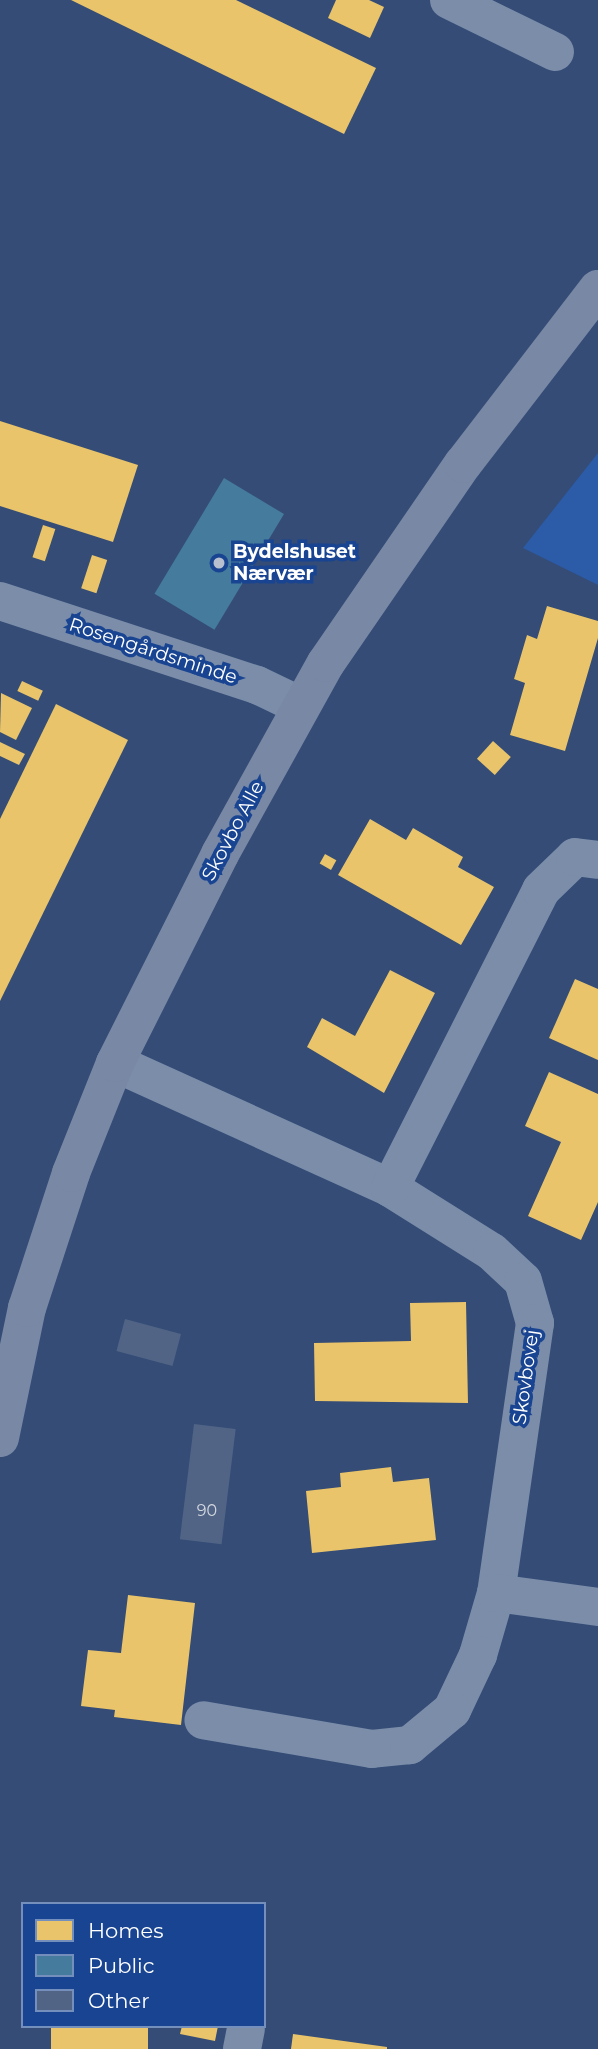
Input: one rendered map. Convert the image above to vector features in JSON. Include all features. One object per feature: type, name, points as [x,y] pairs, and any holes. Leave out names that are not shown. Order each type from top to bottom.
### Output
[{"type":"street","points":[[449,0],[555,52]]},
{"type":"street","name":"Skovbo Alle","points":[[0,1438],[27,1308],[71,1173],[115,1063],[219,853],[326,663],[463,464],[598,289]]},
{"type":"street","name":"Rosengårdsminde","points":[[1,603],[257,685],[301,706]]},
{"type":"street","points":[[390,1188],[541,890],[575,857],[598,860]]},
{"type":"street","name":"Skovbovej","points":[[115,1063],[390,1188],[492,1252],[523,1281],[535,1323],[496,1593],[478,1655],[452,1710],[411,1745],[372,1749],[203,1720]]},
{"type":"street","points":[[496,1593],[598,1607]]},
{"type":"shaded area","points":[[598,453],[598,585],[523,548]]},
{"type":"building: Homes","points":[[71,0],[236,0],[376,68],[344,134]]},
{"type":"building: Homes","points":[[336,0],[369,0],[384,7],[370,38],[328,18]]},
{"type":"building: Homes","points":[[0,421],[138,465],[113,542],[0,506]]},
{"type":"building: Homes","points":[[43,525],[55,529],[45,561],[32,557]]},
{"type":"building: Homes","points":[[92,555],[107,560],[96,593],[81,588]]},
{"type":"building: Homes","points":[[547,606],[598,621],[598,638],[565,751],[510,735],[525,683],[514,679],[527,635],[537,639]]},
{"type":"building: Homes","points":[[22,681],[43,691],[38,701],[17,691]]},
{"type":"building: Homes","points":[[1,693],[32,708],[16,740],[0,732]]},
{"type":"building: Homes","points":[[56,704],[128,740],[0,1001],[0,819]]},
{"type":"building: Homes","points":[[493,741],[511,757],[495,775],[477,759]]},
{"type":"building: Homes","points":[[0,742],[25,754],[19,765],[0,756]]},
{"type":"building: Homes","points":[[370,819],[406,840],[413,828],[463,857],[458,867],[494,887],[461,945],[338,875]]},
{"type":"building: Homes","points":[[325,854],[336,860],[331,870],[320,864]]},
{"type":"building: Homes","points":[[390,970],[435,993],[384,1093],[307,1047],[322,1018],[355,1036]]},
{"type":"building: Homes","points":[[575,979],[598,989],[598,1060],[549,1038]]},
{"type":"building: Homes","points":[[549,1072],[598,1094],[598,1202],[581,1240],[528,1216],[561,1142],[525,1126]]},
{"type":"building: Homes","points":[[466,1302],[468,1403],[315,1401],[314,1343],[411,1341],[410,1303]]},
{"type":"building: Homes","points":[[391,1467],[393,1482],[429,1478],[436,1540],[312,1553],[306,1491],[341,1487],[340,1473]]},
{"type":"building: Homes","points":[[128,1595],[195,1603],[181,1725],[114,1717],[115,1710],[81,1706],[88,1650],[121,1653]]},
{"type":"building: Homes","points":[[51,2028],[148,2028],[148,2049],[51,2049]]},
{"type":"building: Homes","points":[[182,2028],[218,2028],[215,2041],[180,2034]]},
{"type":"building: Homes","points":[[293,2034],[387,2047],[387,2049],[291,2049]]},
{"type":"building: Public","points":[[224,478],[284,514],[214,630],[154,594]]},
{"type":"building: Other","points":[[125,1319],[181,1334],[172,1366],[116,1351]]},
{"type":"building: Other","points":[[194,1424],[236,1429],[222,1544],[180,1539]]},
{"type":"place","name":"Bydelshuset Nærvær","points":[[219,563]]}]
